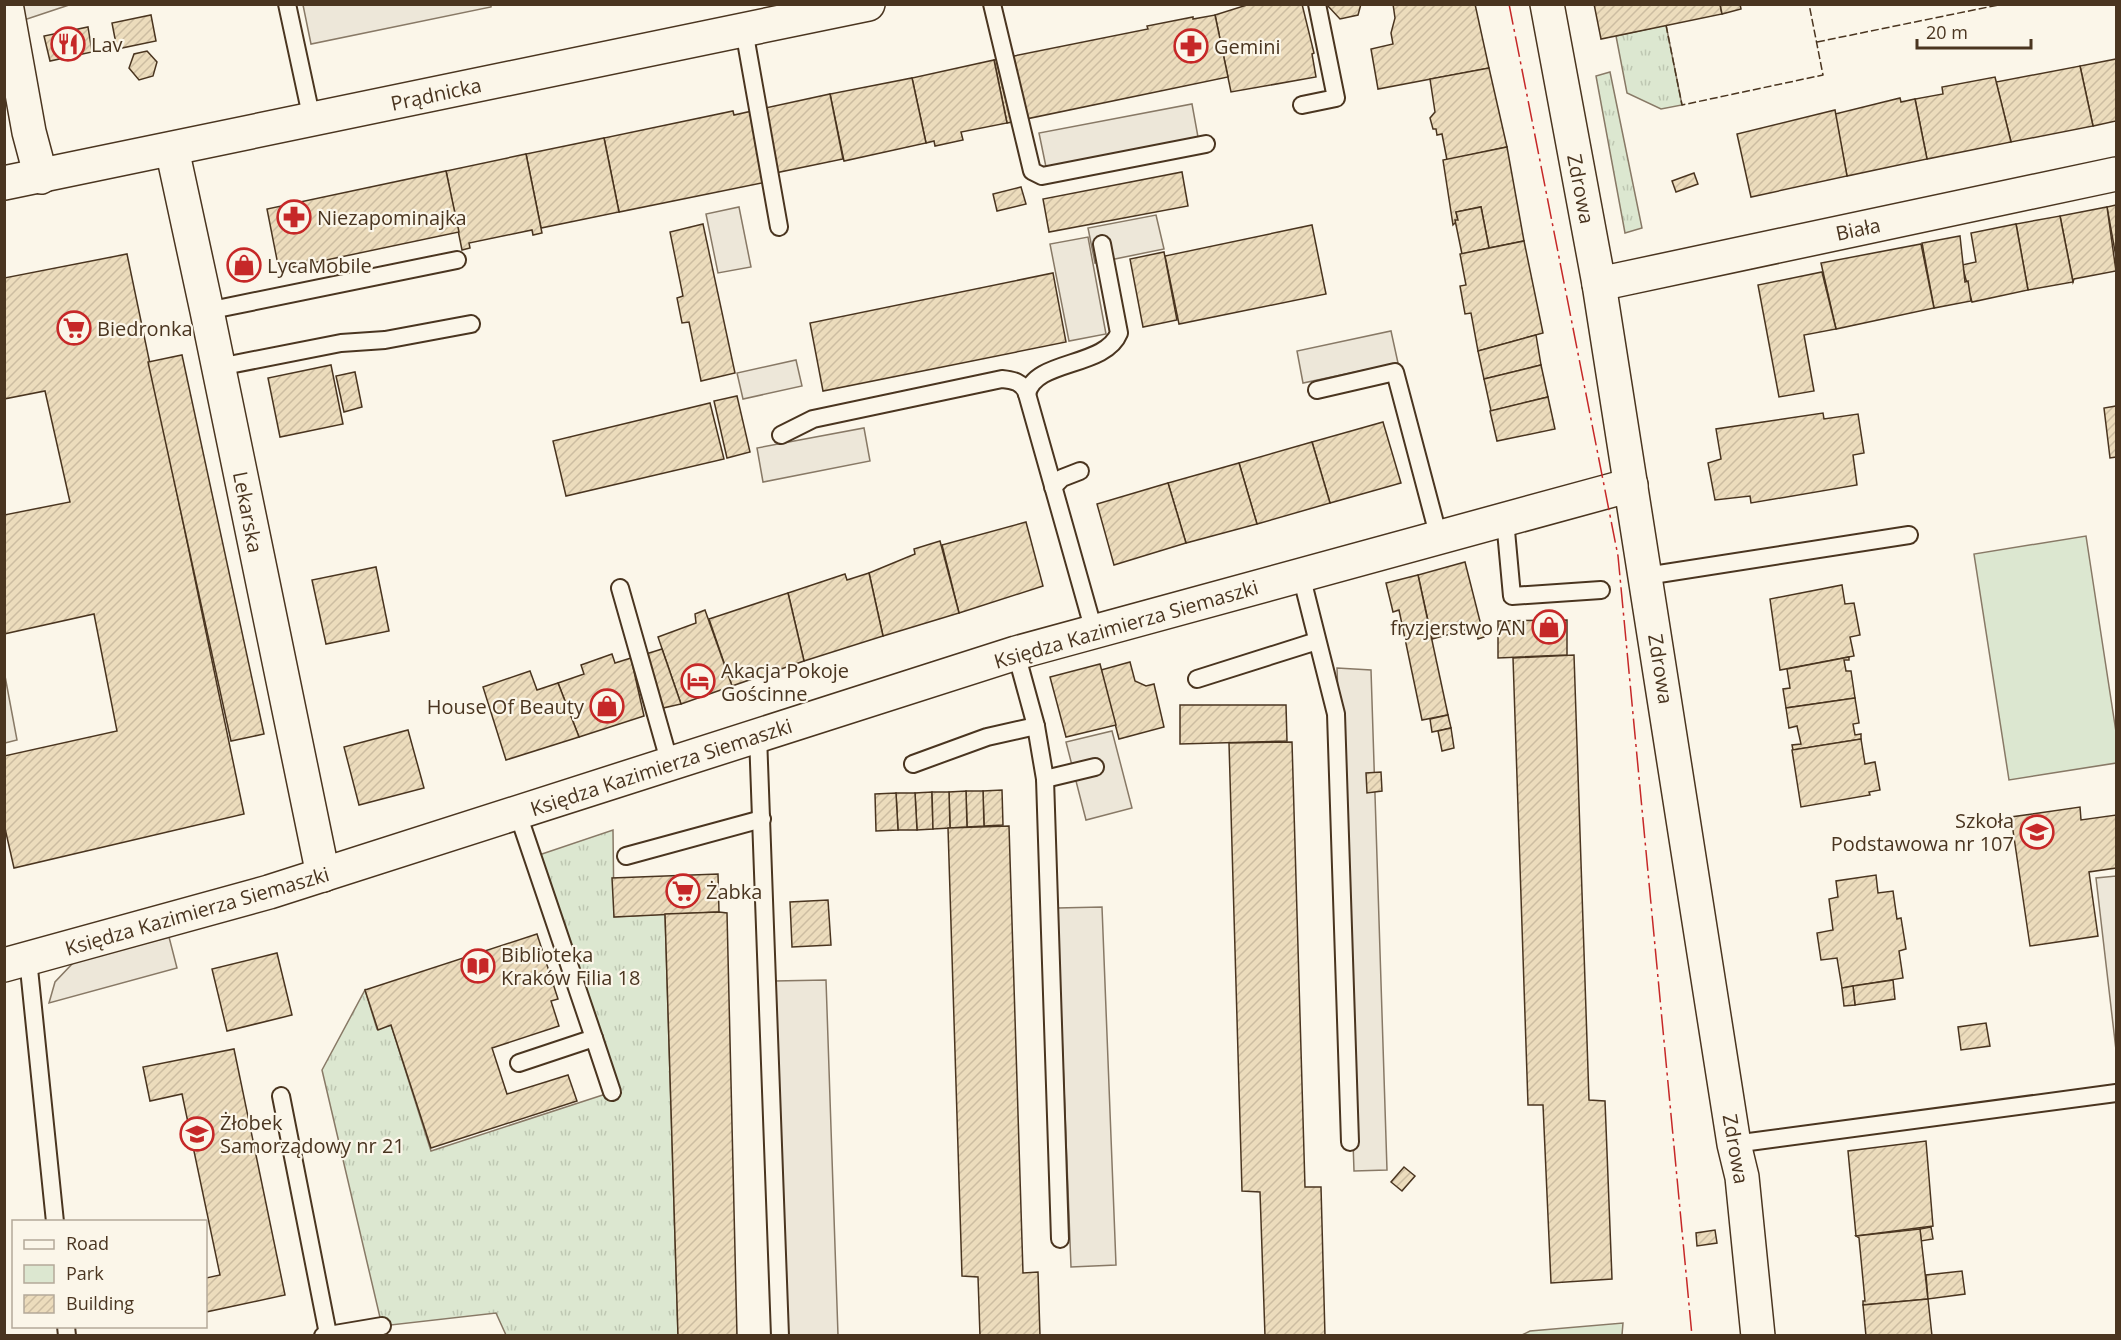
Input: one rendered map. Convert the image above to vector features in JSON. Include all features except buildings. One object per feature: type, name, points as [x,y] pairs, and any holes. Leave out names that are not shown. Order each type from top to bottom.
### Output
[{"type":"street","points":[[6,4],[29,132],[41,177]]},
{"type":"street","name":"Prądnicka","points":[[4,183],[744,30],[812,10],[868,4]]},
{"type":"street","name":"Zdrowa","points":[[1547,4],[1599,284],[1647,576],[1734,1144],[1742,1177],[1758,1335]]},
{"type":"street","name":"Lekarska","points":[[172,149],[323,875]]},
{"type":"street","name":"Biała","points":[[1599,284],[2116,174]]},
{"type":"street","name":"Księdza Kazimierza Siemaszki","points":[[16,962],[323,875],[1016,653],[1631,485]]},
{"type":"lane","points":[[287,4],[312,120]]},
{"type":"lane","points":[[992,4],[1032,171],[1042,176],[1206,144]]},
{"type":"lane","points":[[1302,105],[1336,98],[1317,4]]},
{"type":"lane","points":[[744,30],[779,227]]},
{"type":"lane","points":[[1027,394],[1036,379],[1102,350],[1116,339],[1119,333],[1102,244]]},
{"type":"lane","points":[[207,311],[457,260]]},
{"type":"lane","points":[[219,367],[341,343],[385,340],[471,324]]},
{"type":"lane","points":[[1317,390],[1395,372],[1439,538]]},
{"type":"lane","points":[[781,435],[813,418],[1002,379],[1013,380],[1021,385],[1027,394],[1094,631]]},
{"type":"lane","points":[[1053,487],[1062,478],[1080,471]]},
{"type":"lane","points":[[1505,520],[1512,596],[1601,590]]},
{"type":"lane","points":[[1647,576],[1909,535]]},
{"type":"lane","points":[[1302,575],[1336,714],[1350,1142]]},
{"type":"lane","points":[[620,588],[669,764]]},
{"type":"lane","points":[[1197,679],[1317,641]]},
{"type":"lane","points":[[1016,653],[1036,726],[1045,779],[1060,1239]]},
{"type":"lane","points":[[914,764],[987,737],[1036,726]]},
{"type":"lane","points":[[758,736],[780,1335]]},
{"type":"lane","points":[[1045,779],[1095,766]]},
{"type":"lane","points":[[518,814],[612,1092]]},
{"type":"lane","points":[[626,856],[762,819]]},
{"type":"lane","points":[[16,962],[55,1220]]},
{"type":"lane","points":[[519,1063],[594,1038]]},
{"type":"lane","points":[[1734,1144],[2116,1093]]},
{"type":"lane","points":[[281,1096],[325,1334],[382,1326]]},
{"type":"green space","points":[[1666,25],[1682,105],[1661,109],[1627,93],[1616,36]]},
{"type":"green space","points":[[1610,72],[1642,228],[1625,233],[1596,76]]},
{"type":"green space","points":[[2086,536],[2116,732],[2116,763],[2009,780],[1974,554]]},
{"type":"green space","points":[[613,830],[614,917],[665,914],[678,1335],[506,1335],[496,1313],[382,1326],[322,1070],[365,990],[377,1029],[391,1025],[431,1151],[612,1092],[536,856]]},
{"type":"green space","points":[[1623,1323],[1622,1335],[1522,1335],[1530,1331]]},
{"type":"shaded area","points":[[72,4],[24,20],[21,5]]},
{"type":"shaded area","points":[[303,5],[491,5],[491,7],[311,44]]},
{"type":"shaded area","points":[[1192,104],[1198,137],[1046,167],[1039,133]]},
{"type":"shaded area","points":[[739,207],[751,267],[718,273],[706,214]]},
{"type":"shaded area","points":[[1156,215],[1164,249],[1095,263],[1088,228]]},
{"type":"shaded area","points":[[1088,237],[1106,334],[1069,341],[1050,244]]},
{"type":"shaded area","points":[[1391,331],[1398,363],[1303,383],[1297,351]]},
{"type":"shaded area","points":[[796,360],[802,386],[743,399],[737,373]]},
{"type":"shaded area","points":[[864,428],[870,461],[763,482],[757,448]]},
{"type":"shaded area","points":[[1337,668],[1371,670],[1387,1170],[1354,1171]]},
{"type":"shaded area","points":[[5,676],[17,740],[4,743]]},
{"type":"shaded area","points":[[1112,731],[1132,808],[1086,820],[1066,742]]},
{"type":"shaded area","points":[[2116,876],[2116,1050],[2096,878]]},
{"type":"shaded area","points":[[1102,907],[1116,1265],[1071,1267],[1057,908]]},
{"type":"shaded area","points":[[169,937],[177,968],[49,1003],[55,982],[74,962]]},
{"type":"shaded area","points":[[826,980],[838,1335],[788,1335],[775,981]]},
{"type":"fence","points":[[1666,25],[1682,105],[1823,75],[1809,4]]},
{"type":"fence","points":[[1817,42],[2003,4]]},
{"type":"power","points":[[1509,4],[1618,556],[1692,1336]]},
{"type":"place","name":"Lav","points":[[68,44]]},
{"type":"place","name":"Gemini","points":[[1191,46]]},
{"type":"place","name":"Niezapominajka","points":[[294,217]]},
{"type":"place","name":"LycaMobile","points":[[244,265]]},
{"type":"place","name":"Biedronka","points":[[74,328]]},
{"type":"place","name":"fryzjerstwo AN","points":[[1549,627]]},
{"type":"place","name":"Akacja Pokoje Gościnne","points":[[698,681]]},
{"type":"place","name":"House Of Beauty","points":[[607,706]]},
{"type":"place","name":"Szkoła Podstawowa nr 107","points":[[2037,832]]},
{"type":"place","name":"Żabka","points":[[683,891]]},
{"type":"place","name":"Biblioteka Kraków Filia 18","points":[[478,966]]},
{"type":"place","name":"Żłobek Samorządowy nr 21","points":[[197,1134]]}]
